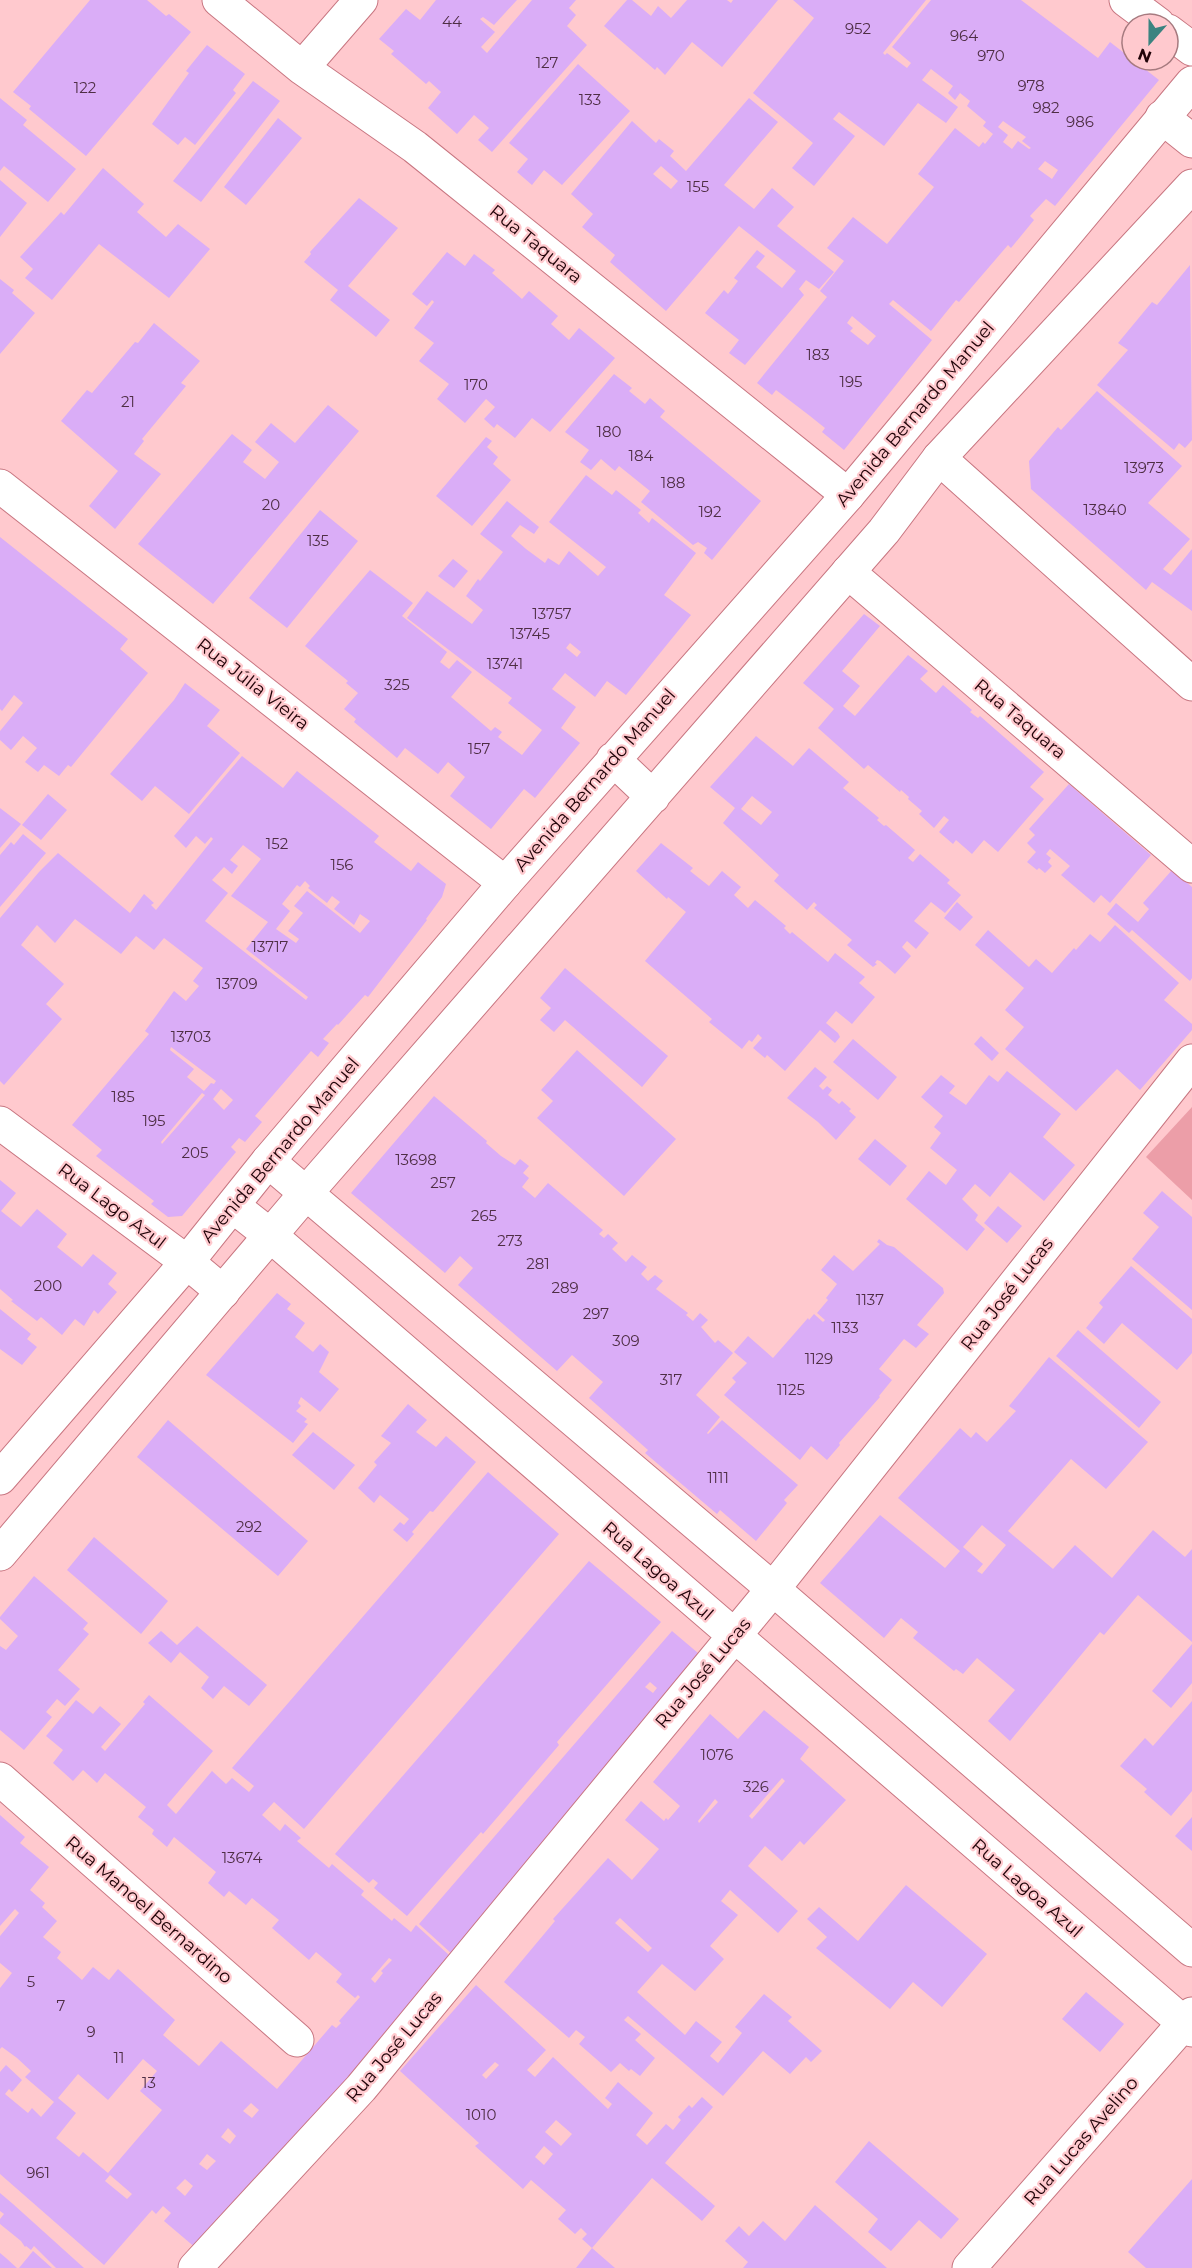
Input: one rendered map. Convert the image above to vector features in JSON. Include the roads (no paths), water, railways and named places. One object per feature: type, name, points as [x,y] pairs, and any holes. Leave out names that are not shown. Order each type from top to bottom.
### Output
[{"type":"street","name":"Rua Taquara","points":[[219,0],[302,68],[415,147],[848,495]]},
{"type":"street","points":[[302,68],[361,0]]},
{"type":"street","points":[[1126,0],[1142,12]]},
{"type":"street","name":"Avenida Bernardo Manuel","points":[[0,1478],[187,1262],[268,1161],[505,883],[848,495],[1192,83]]},
{"type":"street","points":[[1162,117],[1192,141]]},
{"type":"street","points":[[0,1554],[307,1192],[884,531],[939,458],[1192,186]]},
{"type":"street","points":[[939,458],[1192,684]]},
{"type":"street","name":"Rua Júlia Vieira","points":[[0,486],[505,883]]},
{"type":"street","name":"Rua Taquara","points":[[848,572],[1192,866]]},
{"type":"street","points":[[613,759],[653,797]]},
{"type":"street","name":"Rua José Lucas","points":[[195,2268],[361,2088],[773,1589],[1192,1061]]},
{"type":"street","name":"Rua Lago Azul","points":[[0,1123],[187,1262],[223,1292]]},
{"type":"street","points":[[268,1161],[773,1589],[1192,1950]]},
{"type":"street","name":"Rua Lagoa Azul","points":[[233,1206],[271,1236],[734,1636],[1189,2022]]},
{"type":"street","name":"Rua Manoel Bernardino","points":[[0,1779],[297,2040]]},
{"type":"street","name":"Rua Lucas Avelino","points":[[969,2268],[1189,2022]]}]
